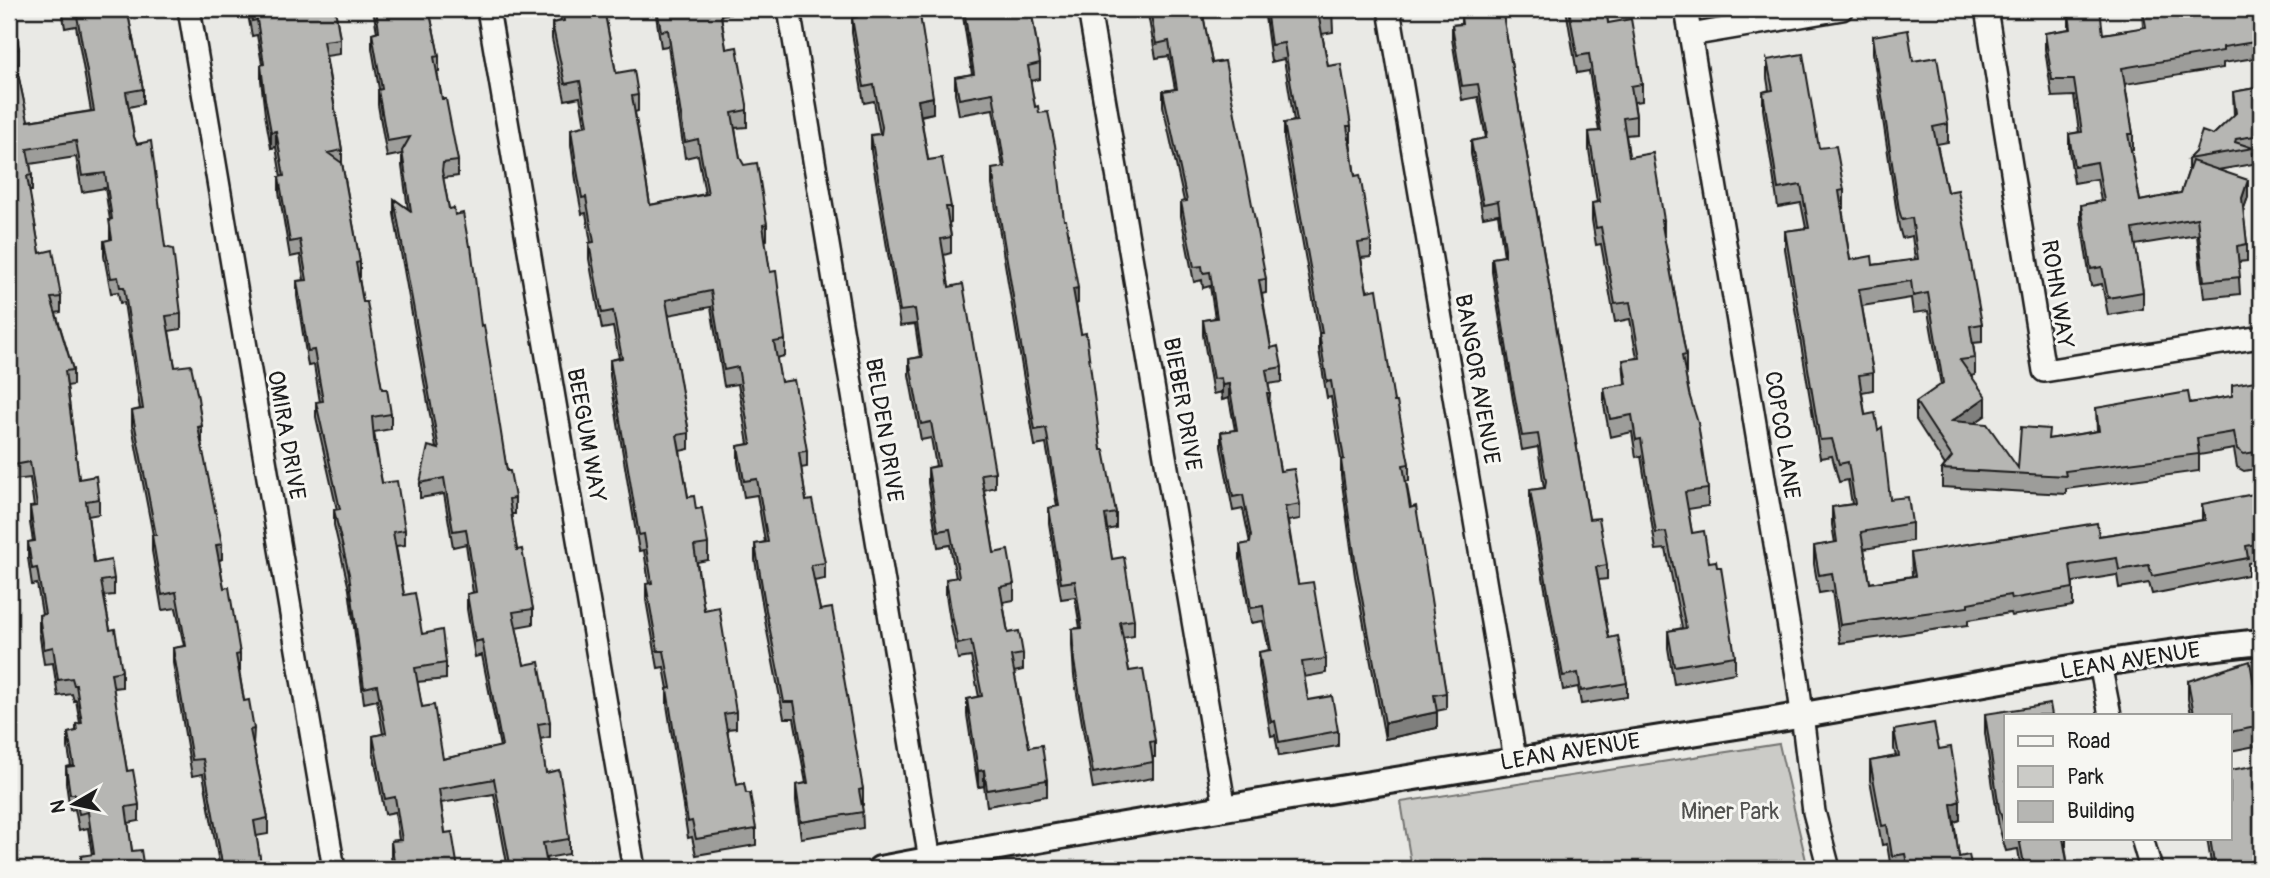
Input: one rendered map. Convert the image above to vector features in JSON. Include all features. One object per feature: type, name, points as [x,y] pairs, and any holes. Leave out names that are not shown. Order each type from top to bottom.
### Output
[{"type":"street","name":"OMIRA DRIVE","points":[[189,9],[334,869]]},
{"type":"street","name":"BEEGUM WAY","points":[[488,9],[634,869]]},
{"type":"street","name":"BELDEN DRIVE","points":[[789,9],[930,860]]},
{"type":"street","name":"BIEBER DRIVE","points":[[1089,9],[1225,809]]},
{"type":"street","name":"BANGOR AVENUE","points":[[1389,9],[1515,759]]},
{"type":"street","name":"COPCO LANE","points":[[1686,9],[1801,715],[1814,812],[1829,869]]},
{"type":"street","points":[[1690,35],[1842,9]]},
{"type":"street","name":"ROHN WAY","points":[[1986,9],[2044,371],[2261,337]]},
{"type":"street","name":"LEAN AVENUE","points":[[880,869],[1515,759],[1801,715],[2177,651],[2261,642]]},
{"type":"street","points":[[2100,664],[2110,714]]},
{"type":"street","points":[[2143,840],[2151,869]]},
{"type":"green space","name":"Miner Park","points":[[1779,744],[1808,869],[1412,869],[1401,802]]},
{"type":"building","points":[[64,9],[127,9],[143,89],[126,92],[137,144],[151,141],[165,247],[173,249],[181,314],[166,316],[175,367],[191,365],[198,398],[202,426],[198,427],[222,544],[216,545],[224,588],[229,587],[240,654],[236,655],[244,701],[249,700],[254,729],[250,730],[268,818],[254,821],[261,864],[273,862],[274,869],[223,869],[203,759],[192,760],[173,648],[186,646],[176,592],[162,595],[152,535],[156,535],[132,411],[143,409],[124,287],[120,287],[118,277],[111,278],[104,241],[112,239],[109,220],[112,219],[105,173],[82,176],[76,141],[27,149],[32,175],[27,176],[40,253],[53,250],[61,297],[51,298],[73,370],[65,371],[79,479],[96,476],[99,499],[86,501],[94,563],[111,560],[114,579],[101,581],[110,630],[115,629],[122,671],[111,673],[127,771],[133,770],[139,805],[126,807],[132,851],[141,850],[144,869],[82,869],[81,856],[94,854],[88,812],[79,814],[75,794],[70,794],[66,767],[74,766],[68,733],[77,731],[76,724],[82,723],[76,685],[72,678],[58,680],[53,647],[44,649],[39,615],[45,614],[37,568],[32,569],[28,542],[35,541],[30,507],[37,506],[30,462],[14,465],[9,437],[9,13],[13,12],[19,49],[13,50],[28,121],[94,111],[76,10],[65,13]]},
{"type":"building","points":[[250,9],[335,9],[340,39],[323,41],[342,150],[328,153],[342,163],[360,262],[356,263],[363,302],[367,302],[382,389],[387,389],[391,414],[372,417],[382,483],[397,481],[405,530],[393,532],[404,595],[415,593],[422,634],[442,630],[446,663],[415,668],[422,707],[434,705],[443,759],[502,746],[482,640],[475,642],[467,594],[476,592],[466,529],[453,531],[444,478],[420,483],[428,446],[439,449],[394,199],[411,211],[402,151],[410,137],[387,141],[378,90],[382,89],[372,33],[379,31],[376,9],[429,9],[439,56],[434,57],[442,99],[446,99],[458,161],[443,163],[442,171],[449,209],[454,208],[455,215],[463,213],[471,246],[481,326],[484,325],[507,471],[510,471],[515,498],[509,499],[517,550],[522,549],[533,609],[513,612],[524,665],[539,662],[550,722],[538,724],[546,773],[559,770],[564,799],[569,839],[543,843],[547,865],[511,869],[494,779],[439,789],[445,833],[452,832],[458,869],[395,869],[391,841],[402,840],[395,797],[385,799],[373,736],[386,733],[377,685],[364,688],[349,574],[334,510],[340,509],[316,402],[323,401],[314,350],[308,351],[297,281],[307,280],[300,240],[290,242],[279,177],[284,176],[276,131],[271,132],[265,99],[261,65],[264,64],[257,20],[252,21]]},
{"type":"building","points":[[562,9],[604,9],[616,73],[634,70],[638,95],[632,96],[650,205],[708,194],[698,139],[685,142],[668,30],[661,31],[657,9],[720,9],[726,49],[737,47],[747,110],[732,113],[740,158],[744,165],[757,163],[767,224],[763,225],[770,272],[776,271],[785,340],[774,342],[781,382],[794,380],[802,421],[807,451],[799,452],[806,501],[812,500],[825,563],[811,565],[820,610],[832,608],[863,789],[859,790],[863,812],[801,822],[796,785],[808,783],[794,702],[784,702],[755,544],[768,542],[757,479],[744,481],[738,446],[751,444],[738,367],[724,370],[711,291],[666,300],[689,433],[677,435],[688,497],[694,496],[696,509],[702,508],[708,544],[694,546],[704,610],[719,607],[736,712],[724,714],[737,785],[744,783],[746,793],[750,793],[756,829],[696,839],[692,821],[688,822],[667,689],[671,688],[664,651],[658,651],[646,584],[652,583],[644,534],[639,535],[610,360],[622,358],[613,311],[602,313],[589,243],[594,242],[586,197],[582,198],[571,129],[588,125],[580,81],[565,84],[552,23],[564,21]]},
{"type":"building","points":[[855,9],[919,9],[933,97],[918,100],[928,160],[942,158],[951,207],[946,207],[951,237],[941,239],[949,287],[963,284],[995,472],[981,474],[994,553],[1008,550],[1014,584],[1000,587],[1008,633],[1019,631],[1023,654],[1011,656],[1029,747],[1042,745],[1047,780],[987,790],[984,770],[978,771],[967,699],[982,696],[971,641],[958,644],[951,610],[946,579],[959,577],[950,529],[938,531],[928,468],[939,466],[931,422],[921,424],[909,359],[922,357],[915,309],[900,311],[871,135],[881,134],[882,127],[874,85],[864,87],[852,18],[857,17]]},
{"type":"building","points":[[964,9],[1031,9],[1040,63],[1028,66],[1035,107],[1038,106],[1039,113],[1048,112],[1055,145],[1064,220],[1078,288],[1073,289],[1081,334],[1086,333],[1101,450],[1104,450],[1116,513],[1105,515],[1112,559],[1124,557],[1134,620],[1120,622],[1129,671],[1143,669],[1155,741],[1150,742],[1153,762],[1093,773],[1074,661],[1072,629],[1082,628],[1075,581],[1061,583],[1049,508],[1059,506],[1046,428],[1035,430],[992,169],[1005,167],[993,93],[959,99],[955,77],[974,74]]},
{"type":"building","points":[[1150,9],[1202,9],[1212,63],[1225,61],[1266,279],[1259,280],[1271,348],[1278,346],[1282,367],[1266,370],[1270,393],[1267,393],[1280,471],[1294,469],[1300,504],[1285,507],[1298,584],[1313,582],[1326,659],[1302,662],[1308,700],[1332,696],[1338,731],[1279,742],[1275,721],[1271,722],[1259,652],[1271,650],[1263,606],[1251,608],[1240,545],[1250,543],[1251,536],[1243,495],[1233,497],[1221,432],[1237,430],[1229,384],[1222,385],[1221,378],[1213,379],[1203,320],[1217,318],[1210,272],[1203,273],[1202,266],[1194,267],[1181,202],[1187,201],[1163,91],[1177,89],[1169,41],[1156,44]]},
{"type":"building","points":[[1266,9],[1332,9],[1333,16],[1319,18],[1328,66],[1341,64],[1351,126],[1347,126],[1355,176],[1360,175],[1371,241],[1358,243],[1367,291],[1377,289],[1394,402],[1397,402],[1409,464],[1403,465],[1410,508],[1416,506],[1446,693],[1434,695],[1437,712],[1385,723],[1355,560],[1341,460],[1344,459],[1331,381],[1327,382],[1319,333],[1322,333],[1284,123],[1297,121],[1284,43],[1271,45]]},
{"type":"building","points":[[1466,9],[1502,9],[1589,519],[1599,518],[1607,565],[1596,567],[1609,638],[1618,636],[1627,683],[1581,691],[1578,673],[1563,676],[1530,490],[1545,488],[1546,481],[1538,434],[1522,436],[1492,258],[1505,256],[1498,201],[1483,204],[1471,141],[1486,138],[1487,131],[1478,84],[1462,86],[1452,25],[1462,24],[1461,16],[1467,15]]},
{"type":"building","points":[[1569,9],[1606,9],[1608,23],[1631,19],[1642,84],[1631,86],[1636,116],[1623,118],[1629,157],[1653,153],[1664,220],[1661,220],[1686,355],[1682,356],[1698,423],[1708,489],[1685,492],[1692,533],[1704,531],[1709,562],[1716,561],[1717,567],[1721,567],[1735,656],[1674,666],[1668,631],[1686,628],[1666,532],[1656,533],[1641,439],[1636,440],[1632,415],[1610,419],[1604,388],[1627,384],[1623,360],[1640,358],[1630,302],[1615,304],[1601,227],[1596,228],[1592,203],[1600,202],[1589,132],[1601,131],[1589,54],[1577,56]]},
{"type":"building","points":[[2100,9],[2103,34],[2146,27],[2143,9],[2215,9],[2216,12],[2261,9],[2261,41],[2223,47],[2223,51],[2122,68],[2133,134],[2128,134],[2140,201],[2181,193],[2192,161],[2248,180],[2242,198],[2247,244],[2237,246],[2240,277],[2204,281],[2197,218],[2133,229],[2143,292],[2108,298],[2102,267],[2091,269],[2081,205],[2104,201],[2097,162],[2074,166],[2069,134],[2082,132],[2074,80],[2052,80],[2045,33],[2071,29],[2069,13]]},
{"type":"building","points":[[1908,30],[1913,61],[1937,57],[1948,124],[1933,127],[1947,192],[1958,190],[1982,324],[1970,326],[1975,358],[1960,360],[1986,397],[1952,421],[1987,424],[2018,468],[2021,427],[2049,429],[2048,439],[2099,431],[2096,408],[2188,392],[2190,403],[2232,396],[2232,385],[2261,380],[2261,451],[2244,454],[2237,449],[2234,432],[2197,438],[2199,454],[2065,471],[2066,476],[1942,469],[1952,457],[1916,402],[1943,383],[1928,293],[1913,296],[1911,281],[1859,289],[1873,373],[1859,375],[1865,415],[1875,413],[1878,430],[1882,427],[1890,499],[1908,497],[1912,523],[1861,532],[1870,583],[1915,576],[1911,553],[2097,523],[2099,536],[2205,520],[2202,504],[2254,494],[2258,509],[2261,508],[2261,543],[2246,546],[2248,558],[2152,576],[2149,565],[2119,570],[2117,558],[2070,565],[2073,588],[2011,599],[2010,595],[1968,603],[1968,607],[1840,625],[1832,573],[1819,575],[1814,546],[1837,542],[1832,507],[1855,504],[1848,462],[1839,464],[1832,439],[1820,440],[1785,231],[1809,228],[1801,185],[1778,189],[1763,92],[1773,90],[1767,60],[1803,54],[1819,148],[1836,146],[1844,190],[1839,191],[1850,260],[1872,256],[1873,265],[1918,259],[1912,218],[1902,220],[1899,210],[1873,36]]},
{"type":"building","points":[[2261,87],[2261,135],[2236,139],[2235,142],[2253,148],[2188,159],[2195,152],[2202,131],[2213,135],[2236,113],[2233,92]]},
{"type":"building","points":[[2250,661],[2261,726],[2232,732],[2232,714],[2194,714],[2188,681]]},
{"type":"building","points":[[2050,704],[2052,714],[2004,714],[2004,825],[1999,808],[1985,714]]},
{"type":"building","points":[[1934,723],[1939,749],[1951,747],[1960,801],[1951,804],[1959,857],[1969,855],[1972,869],[1908,869],[1905,854],[1892,856],[1887,825],[1882,826],[1870,761],[1899,756],[1894,730]]},
{"type":"building","points":[[2259,765],[2261,869],[2215,869],[2210,840],[2232,840],[2232,770]]},
{"type":"building","points":[[2019,840],[2063,840],[2068,867],[2093,863],[2095,869],[2025,869]]}]
